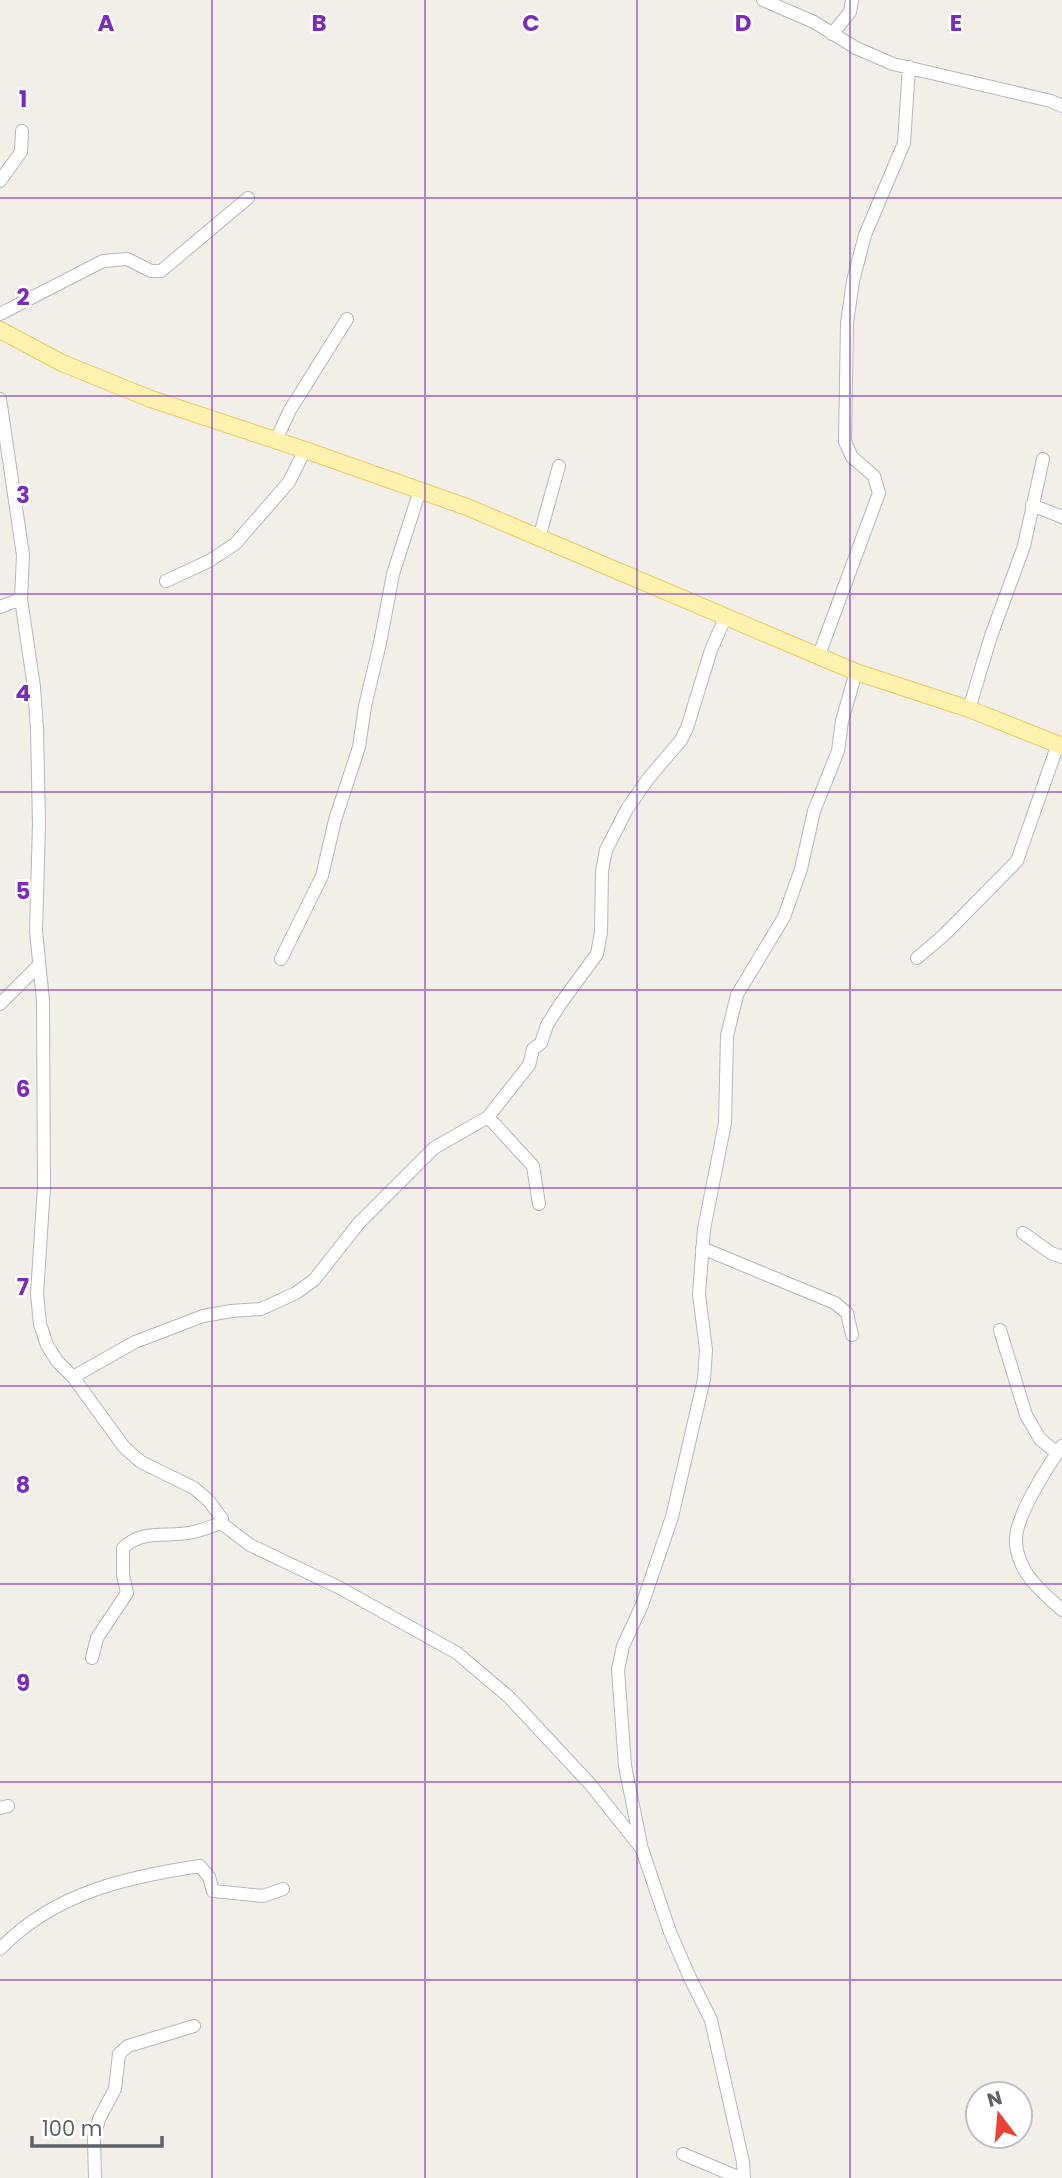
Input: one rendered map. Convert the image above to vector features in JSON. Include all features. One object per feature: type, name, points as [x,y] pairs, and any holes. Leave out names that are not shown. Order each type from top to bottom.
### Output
[{"type":"main road","points":[[0,330],[62,363],[139,394],[419,489],[856,671],[969,709],[1060,745]]},
{"type":"street","points":[[763,0],[814,22],[856,48],[893,64],[1051,101],[1062,106]]},
{"type":"street","points":[[832,34],[850,12],[852,0]]},
{"type":"street","points":[[819,655],[879,493],[874,476],[852,457],[845,442],[847,323],[853,281],[865,235],[904,143],[909,67]]},
{"type":"street","points":[[0,181],[21,152],[22,131]]},
{"type":"street","points":[[0,314],[103,261],[127,259],[151,271],[161,271],[248,198]]},
{"type":"street","points":[[276,440],[290,410],[347,319]]},
{"type":"street","points":[[0,399],[23,555],[21,599],[34,687],[37,729],[39,824],[36,931],[43,1001],[44,1187],[37,1294],[40,1324],[47,1345],[57,1361],[73,1377],[124,1447],[141,1462],[194,1488],[216,1510],[222,1519],[221,1523]]},
{"type":"street","points":[[166,581],[209,561],[235,544],[289,482],[305,450]]},
{"type":"street","points":[[969,709],[991,636],[1024,546],[1043,459]]},
{"type":"street","points":[[539,538],[559,466]]},
{"type":"street","points":[[281,958],[322,876],[338,808],[359,747],[393,574],[419,489]]},
{"type":"street","points":[[1032,505],[1062,517]]},
{"type":"street","points":[[0,607],[21,599]]},
{"type":"street","points":[[73,1377],[135,1342],[203,1315],[261,1309],[296,1293],[313,1280],[359,1223],[435,1148],[488,1117],[529,1065],[533,1049],[541,1042],[547,1025],[597,954],[601,932],[602,871],[606,850],[627,809],[681,740],[711,650],[726,617]]},
{"type":"street","points":[[683,2154],[742,2178],[743,2162],[711,2020],[670,1931],[642,1849],[633,1813],[625,1766],[618,1670],[623,1646],[642,1605],[672,1517],[704,1379],[706,1350],[699,1294],[702,1248],[712,1181],[725,1123],[727,1036],[732,1015],[737,995],[783,917],[801,869],[814,811],[838,751],[842,720],[856,671]]},
{"type":"street","points":[[917,958],[944,935],[1017,861],[1060,745]]},
{"type":"street","points":[[0,1004],[39,965]]},
{"type":"street","points":[[488,1117],[533,1166],[539,1205]]},
{"type":"street","points":[[1023,1233],[1051,1253],[1062,1257]]},
{"type":"street","points":[[702,1248],[835,1303],[847,1313],[852,1335]]},
{"type":"street","points":[[1000,1329],[1026,1415],[1040,1439],[1059,1449],[1020,1519],[1016,1539],[1019,1558],[1026,1572],[1062,1610]]},
{"type":"street","points":[[92,1658],[97,1638],[127,1593],[123,1575],[123,1548],[131,1541],[149,1534],[192,1533],[221,1523]]},
{"type":"street","points":[[221,1523],[250,1545],[338,1587],[457,1653],[510,1698],[556,1746],[642,1849]]},
{"type":"street","points":[[628,1832],[633,1813]]},
{"type":"street","points":[[0,1949],[27,1923],[48,1909],[96,1889],[139,1876],[200,1866],[209,1877],[213,1891],[263,1896],[283,1889]]},
{"type":"street","points":[[94,2178],[94,2139],[99,2119],[116,2090],[119,2054],[128,2046],[194,2026]]}]
